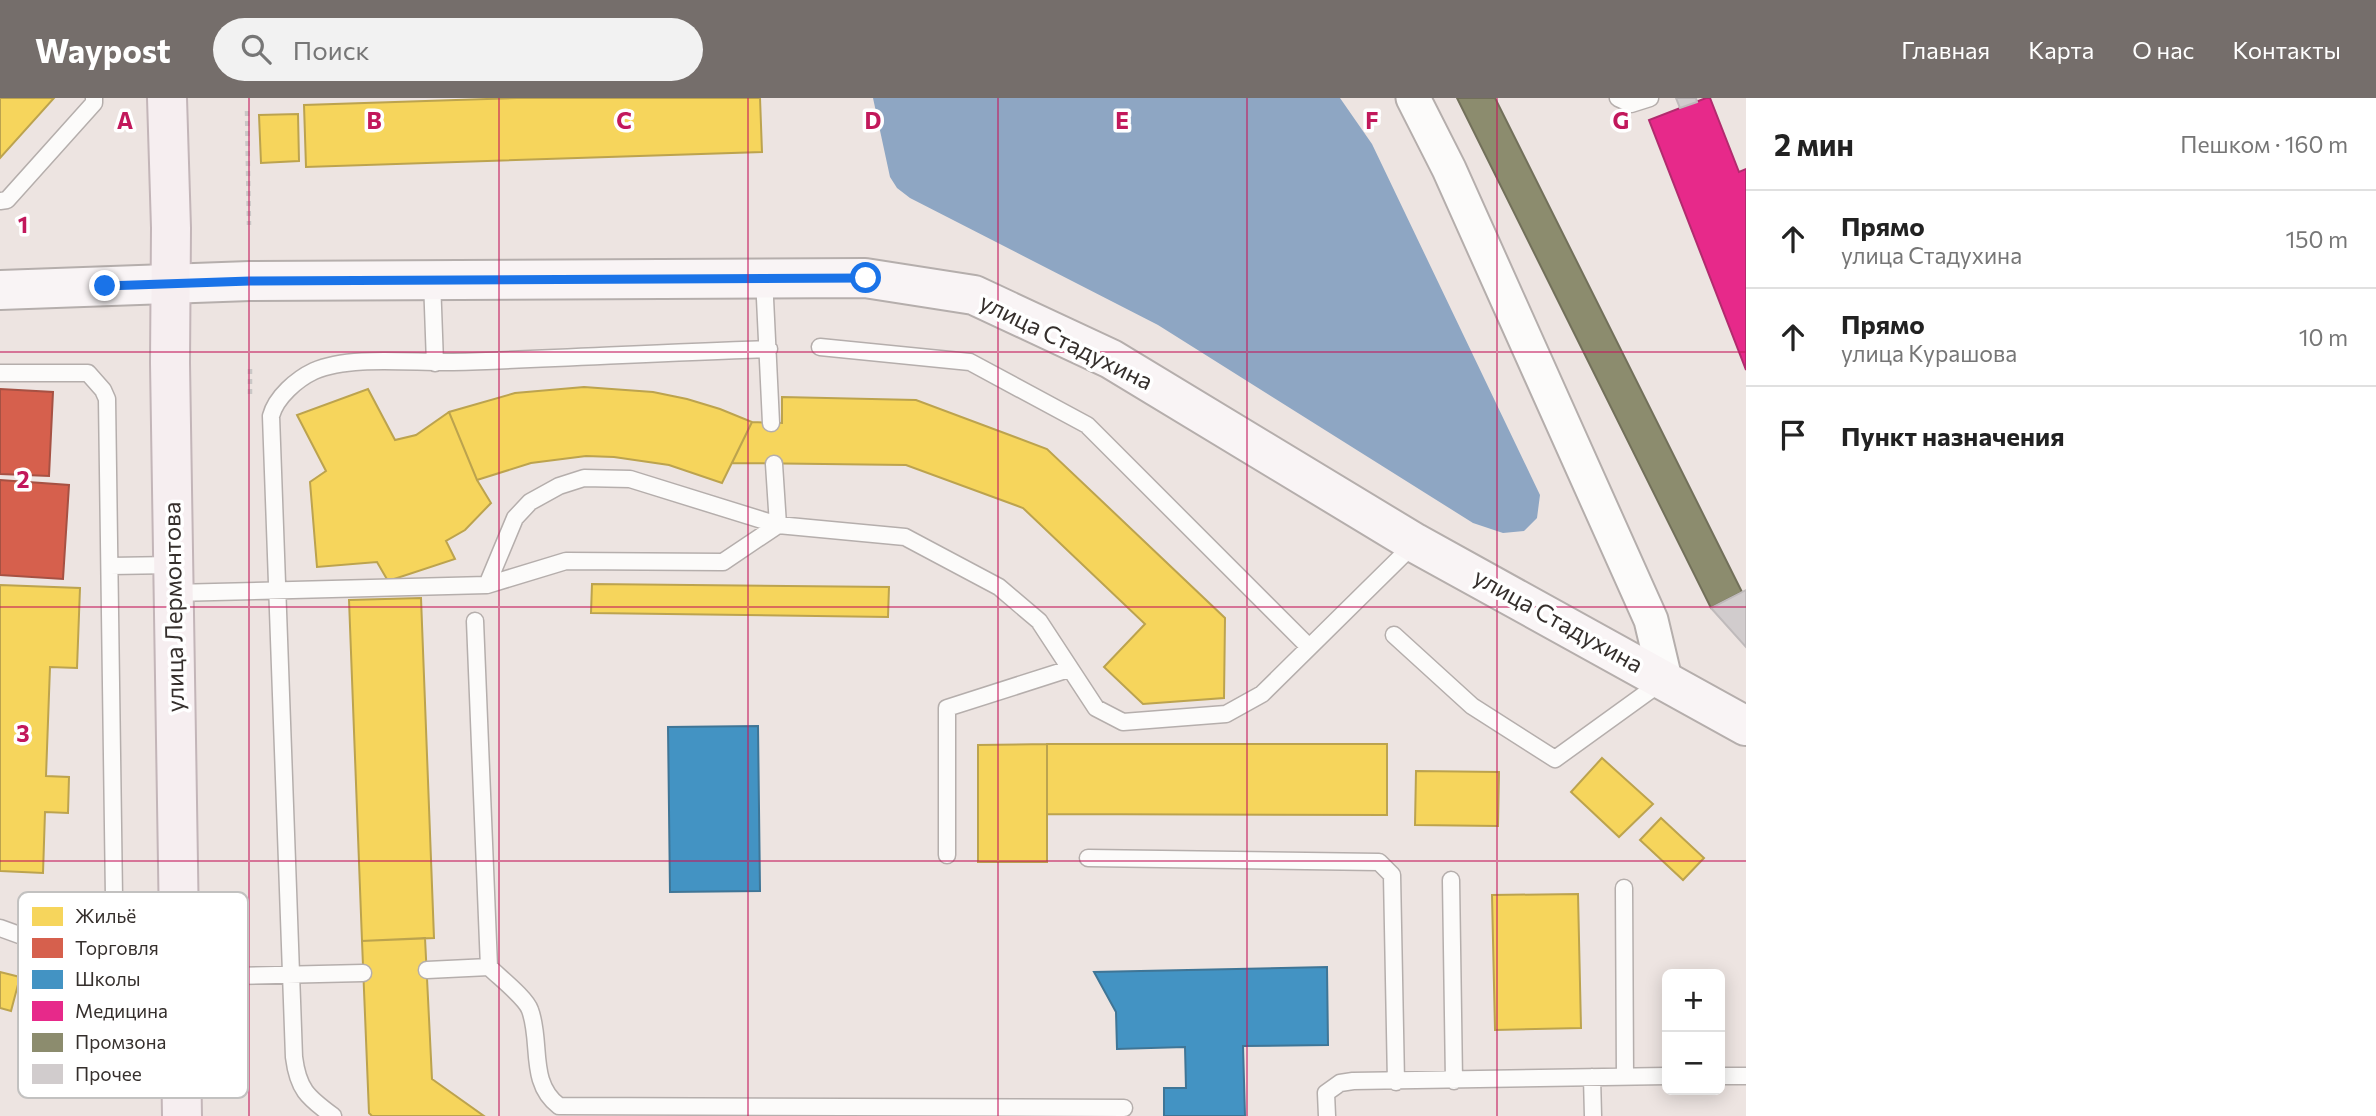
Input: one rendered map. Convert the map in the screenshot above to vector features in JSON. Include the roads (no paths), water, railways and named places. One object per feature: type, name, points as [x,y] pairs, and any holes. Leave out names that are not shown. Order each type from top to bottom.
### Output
[{"type":"main road","name":"улица Лермонтова","points":[[167,98],[179,892]]},
{"type":"main road","name":"улица Лермонтова","points":[[182,1098],[182,1116]]},
{"type":"street","points":[[1413,98],[1449,169],[1651,620],[1665,680]]},
{"type":"street","name":"улица Стадухина","points":[[0,290],[170,283],[866,278],[974,295],[1111,359],[1415,544],[1746,726]]},
{"type":"lane","points":[[0,201],[6,201],[94,103],[94,98]]},
{"type":"lane","points":[[1618,98],[1631,104],[1650,98]]},
{"type":"lane","points":[[764,278],[771,423]]},
{"type":"lane","points":[[432,280],[435,363]]},
{"type":"lane","points":[[820,347],[970,362],[1087,425],[1309,647]]},
{"type":"lane","points":[[333,1116],[303,1092],[297,1076],[271,416],[273,408],[285,393],[314,371],[344,363],[435,363],[768,349]]},
{"type":"lane","points":[[0,373],[88,373],[107,399],[115,892]]},
{"type":"lane","points":[[774,464],[778,525]]},
{"type":"lane","points":[[488,585],[515,518],[530,502],[559,486],[584,478],[630,479],[778,525],[905,537],[999,587],[1039,621],[1096,708],[1123,722],[1226,714],[1262,694],[1415,544]]},
{"type":"lane","points":[[110,566],[173,579],[278,590],[488,585],[566,561],[723,562],[778,525]]},
{"type":"lane","points":[[475,621],[489,967],[530,1008],[541,1084],[548,1098],[559,1106],[704,1111],[1124,1108]]},
{"type":"lane","points":[[1394,635],[1472,706],[1555,759],[1665,680]]},
{"type":"lane","points":[[947,855],[947,708],[1069,668]]},
{"type":"lane","points":[[1088,858],[1378,862],[1392,875],[1396,1082]]},
{"type":"lane","points":[[1451,880],[1454,1080]]},
{"type":"lane","points":[[1624,888],[1625,1077]]},
{"type":"lane","points":[[0,928],[18,934]]},
{"type":"lane","points":[[427,970],[489,967]]},
{"type":"lane","points":[[248,975],[363,973]]},
{"type":"lane","points":[[1326,1116],[1326,1093],[1339,1083],[1662,1076]]},
{"type":"lane","points":[[1725,1076],[1746,1076]]},
{"type":"lane","points":[[1592,1077],[1593,1116]]},
{"type":"water","points":[[873,98],[1340,98],[1372,144],[1540,495],[1537,518],[1524,531],[1503,533],[1473,523],[1158,325],[910,198],[897,188],[890,177]]}]
